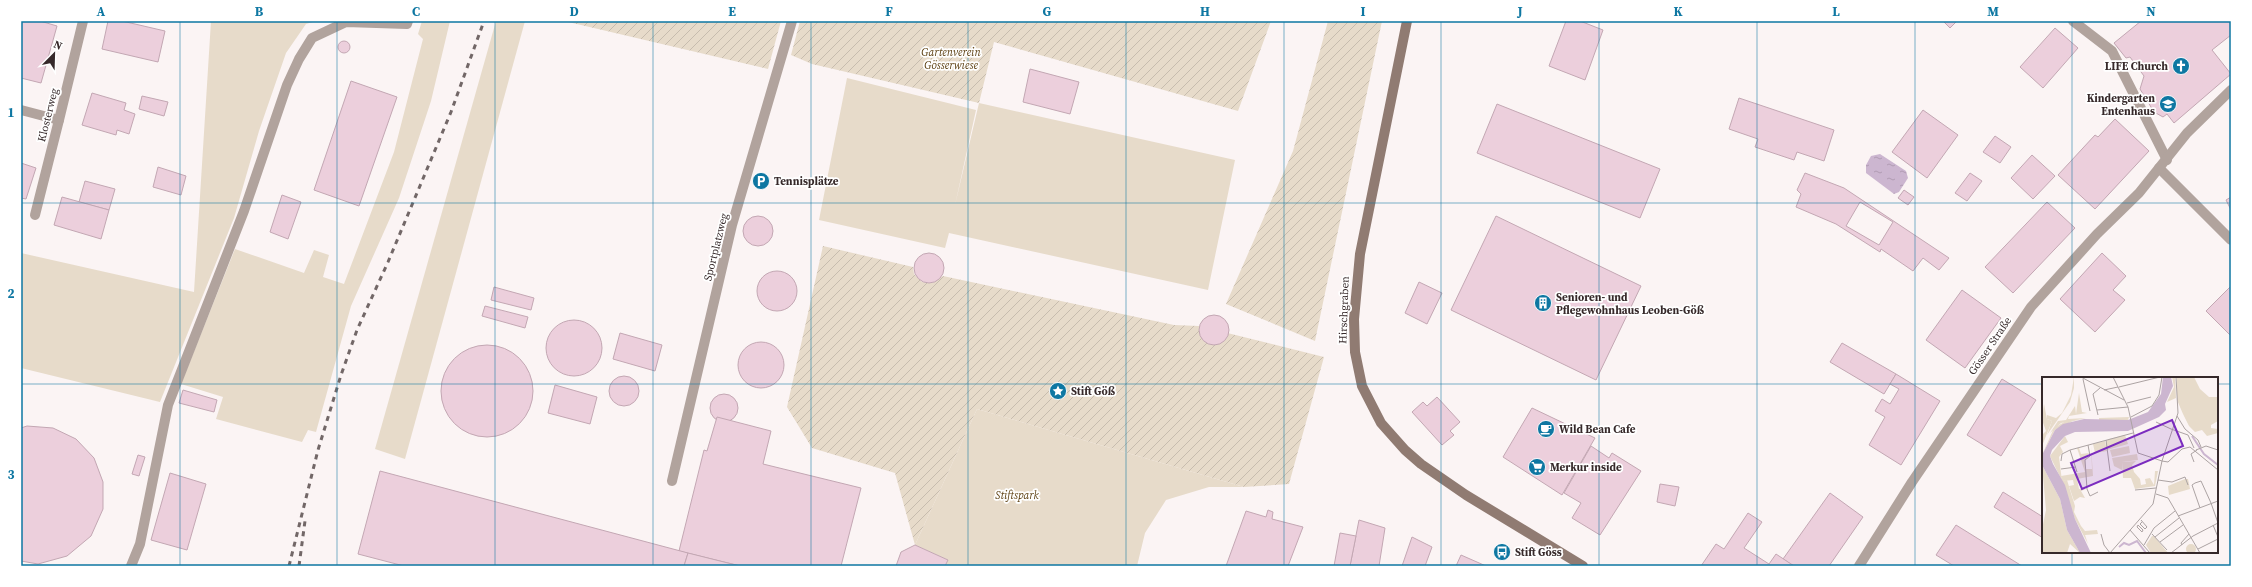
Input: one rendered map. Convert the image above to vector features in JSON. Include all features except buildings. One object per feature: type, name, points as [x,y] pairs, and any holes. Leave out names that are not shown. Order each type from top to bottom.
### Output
[{"type":"main road","name":"Hirschgraben","points":[[1407,21],[1360,254],[1354,339],[1362,386],[1381,423],[1405,450],[1421,464],[1479,503],[1583,566]]},
{"type":"street","name":"Klosterweg","points":[[35,215],[83,21]]},
{"type":"street","points":[[131,566],[140,544],[168,405],[244,211],[287,85],[299,59],[312,38],[346,22],[407,24],[408,21]]},
{"type":"street","name":"Sportplatzweg","points":[[672,481],[732,225],[792,21]]},
{"type":"street","points":[[2073,21],[2112,51],[2167,160]]},
{"type":"street","name":"Gösser Straße","points":[[1859,566],[1912,482],[2031,307],[2097,234],[2139,193],[2167,160],[2187,133],[2231,90]]},
{"type":"street","points":[[21,110],[59,120]]},
{"type":"street","points":[[2159,168],[2231,240]]},
{"type":"green space","points":[[211,21],[316,21],[306,24],[286,53],[259,131],[234,218],[160,402],[21,368],[21,253],[194,292]]},
{"type":"green space","points":[[422,21],[450,21],[431,101],[399,198],[351,306],[316,432],[308,430],[302,442],[216,419],[223,397],[181,384],[235,249],[304,273],[314,250],[329,255],[323,277],[344,284],[394,152],[423,39],[418,34]]},
{"type":"green space","points":[[496,21],[525,21],[405,459],[375,449]]},
{"type":"green space","points":[[564,21],[781,21],[768,69]]},
{"type":"green space","name":"Gartenverein Gösserwiese","points":[[800,21],[1271,21],[1238,111],[994,42],[979,103],[812,64],[791,55]]},
{"type":"green space","points":[[1328,21],[1382,21],[1315,341],[1226,304],[1293,151]]},
{"type":"green space","points":[[847,78],[976,110],[955,205],[979,103],[1235,160],[1208,290],[949,233],[945,248],[819,220]]},
{"type":"green space","points":[[823,246],[913,267],[914,274],[922,282],[932,283],[943,276],[1174,325],[1199,326],[1324,357],[1289,484],[1244,487],[977,409],[915,545],[895,473],[812,448],[787,407]]},
{"type":"green space","name":"Stiftspark","points":[[977,409],[1244,487],[1209,487],[1166,500],[1145,533],[1137,566],[945,566],[948,560],[915,545]]},
{"type":"water","points":[[1880,154],[1906,171],[1908,178],[1899,192],[1894,194],[1866,173],[1866,165],[1871,156]]},
{"type":"railway","points":[[289,566],[318,450],[341,375],[357,330],[388,262],[451,112],[484,21]]},
{"type":"railway","points":[[299,566],[305,521]]},
{"type":"place","name":"LIFE Church","points":[[2181,66]]},
{"type":"place","name":"Kindergarten Entenhaus","points":[[2168,104]]},
{"type":"place","name":"Tennisplätze","points":[[761,181]]},
{"type":"place","name":"Senioren- und Pflegewohnhaus Leoben-Göß","points":[[1543,303]]},
{"type":"place","name":"Stift Göß","points":[[1058,391]]},
{"type":"place","name":"Wild Bean Cafe","points":[[1546,429]]},
{"type":"place","name":"Merkur inside","points":[[1537,467]]},
{"type":"place","name":"Stift Göss","points":[[1502,552]]}]
